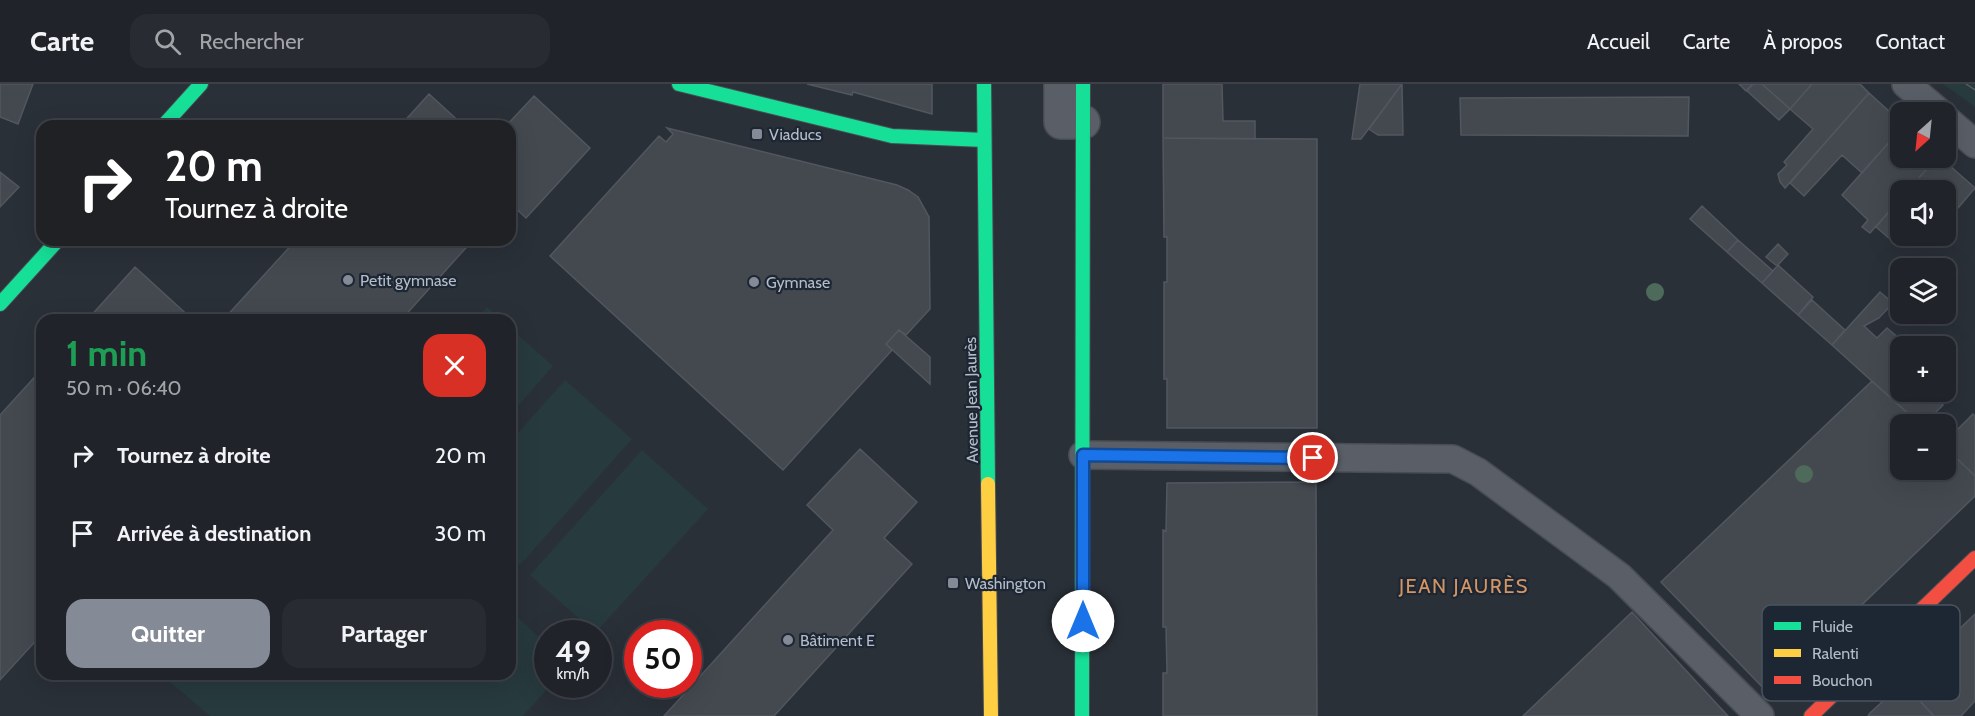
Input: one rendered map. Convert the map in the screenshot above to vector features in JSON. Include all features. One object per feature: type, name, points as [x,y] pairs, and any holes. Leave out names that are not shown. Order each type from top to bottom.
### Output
[{"type":"main road","points":[[168,120],[201,84]]},
{"type":"main road","points":[[679,84],[892,136],[984,140]]},
{"type":"main road","name":"Avenue Jean Jaurès","points":[[984,84],[991,716]]},
{"type":"main road","points":[[1083,84],[1083,716]]},
{"type":"main road","points":[[0,304],[53,246]]},
{"type":"main road","points":[[1926,605],[1975,558]]},
{"type":"main road","points":[[1811,716],[1827,701]]},
{"type":"street","points":[[1061,84],[1061,122],[1083,122]]},
{"type":"lane","points":[[1906,84],[1927,102]]},
{"type":"lane","points":[[1956,127],[1975,144]]},
{"type":"lane","points":[[1083,455],[1453,459],[1478,472],[1619,576],[1760,716]]},
{"type":"green space","points":[[1943,84],[1975,84],[1975,107]]},
{"type":"green space","points":[[487,307],[495,314],[481,314]]},
{"type":"green space","points":[[516,333],[553,366],[516,408]]},
{"type":"green space","points":[[565,380],[632,439],[520,565],[516,561],[516,435]]},
{"type":"green space","points":[[642,450],[708,509],[607,620],[580,620],[530,575]]},
{"type":"green space","points":[[516,616],[534,633],[534,698],[539,698],[523,716],[210,716],[168,680],[516,680]]},
{"type":"building","points":[[0,84],[33,84],[18,124],[0,117]]},
{"type":"building","points":[[807,84],[932,84],[932,114],[853,92],[852,95]]},
{"type":"building","points":[[1163,84],[1222,84],[1223,121],[1255,121],[1255,139],[1163,138]]},
{"type":"building","points":[[1360,84],[1402,84],[1361,139],[1352,139]]},
{"type":"building","points":[[1402,84],[1403,135],[1378,135],[1369,129]]},
{"type":"building","points":[[1739,84],[1753,84],[1746,91]]},
{"type":"building","points":[[1753,84],[1762,84],[1790,109],[1779,120],[1747,91]]},
{"type":"building","points":[[1762,84],[1812,84],[1790,109]]},
{"type":"building","points":[[1812,84],[1860,84],[1869,93],[1785,188],[1778,174],[1787,165],[1784,162],[1813,129],[1790,109]]},
{"type":"building","points":[[1869,93],[1890,112],[1890,141],[1862,173],[1842,155],[1804,196],[1790,183]]},
{"type":"building","points":[[429,94],[457,120],[405,120]]},
{"type":"building","points":[[534,96],[590,148],[526,218],[516,209],[516,120],[512,120]]},
{"type":"building","points":[[1689,97],[1688,136],[1461,135],[1460,98]]},
{"type":"building","name":"Gymnase","points":[[667,128],[897,185],[918,197],[929,217],[930,309],[906,335],[899,330],[886,344],[892,350],[783,470],[550,256],[659,136],[666,142],[673,134]]},
{"type":"building","points":[[1163,138],[1317,139],[1317,428],[1167,428],[1167,379],[1164,379],[1164,282],[1167,282],[1167,237],[1164,237]]},
{"type":"building","points":[[1890,141],[1890,168],[1928,168],[1917,180],[1890,180],[1890,210],[1870,233],[1862,227],[1868,220],[1842,195]]},
{"type":"building","points":[[1928,168],[1952,168],[1975,188],[1956,210],[1956,180],[1917,180]]},
{"type":"building","points":[[0,172],[19,187],[0,207]]},
{"type":"building","points":[[1702,206],[1738,240],[1727,252],[1690,219]]},
{"type":"building","points":[[1890,211],[1890,239],[1876,227]]},
{"type":"building","points":[[1738,240],[1773,271],[1762,283],[1727,252]]},
{"type":"building","points":[[1778,244],[1788,254],[1777,266],[1766,257]]},
{"type":"building","name":"Petit gymnase","points":[[291,246],[468,246],[406,314],[228,314]]},
{"type":"building","points":[[1778,265],[1813,297],[1798,315],[1762,283]]},
{"type":"building","points":[[135,267],[186,314],[92,314]]},
{"type":"building","points":[[1880,292],[1890,300],[1890,306],[1879,318],[1864,326],[1877,338],[1887,328],[1896,336],[1890,336],[1890,398],[1832,345]]},
{"type":"building","points":[[1812,300],[1845,330],[1832,345],[1798,315]]},
{"type":"building","points":[[899,330],[930,357],[930,384],[886,344]]},
{"type":"building","points":[[36,376],[36,641],[0,680],[0,415]]},
{"type":"building","points":[[1872,381],[1890,397],[1890,402],[1895,402],[1909,414],[1890,414],[1890,480],[1956,480],[1956,458],[1975,476],[1975,496],[1862,605],[1762,605],[1762,687],[1661,582]]},
{"type":"building","points":[[1939,402],[1943,405],[1936,412],[1938,414],[1909,414],[1896,403]]},
{"type":"building","points":[[1973,414],[1975,416],[1975,476],[1956,458],[1956,431]]},
{"type":"building","name":"Bâtiment E","points":[[860,449],[917,502],[884,538],[912,564],[774,716],[664,716],[680,698],[702,698],[702,674],[833,530],[807,505]]},
{"type":"building","points":[[1316,482],[1317,716],[1163,716],[1163,673],[1167,673],[1166,627],[1163,627],[1163,530],[1166,531],[1167,483]]},
{"type":"building","points":[[1632,612],[1728,716],[1523,716]]},
{"type":"building","points":[[1975,614],[1975,701],[1961,716],[1934,716],[1920,701],[1960,701],[1960,628]]},
{"type":"building","points":[[1883,701],[1920,701],[1934,716],[1868,716]]},
{"type":"tram line","points":[[1966,84],[1975,90]]},
{"type":"traffic: fast","points":[[168,120],[201,84]]},
{"type":"traffic: fast","points":[[679,84],[892,136],[984,140]]},
{"type":"traffic: fast","points":[[984,84],[988,484]]},
{"type":"traffic: fast","points":[[1082,716],[1083,84]]},
{"type":"traffic: fast","points":[[0,304],[53,246]]},
{"type":"traffic: slow","points":[[988,484],[991,716]]},
{"type":"traffic: jam","points":[[1926,605],[1975,558]]},
{"type":"traffic: jam","points":[[1811,716],[1827,701]]},
{"type":"place","name":"Viaducs","points":[[757,134]]},
{"type":"place","name":"Petit gymnase","points":[[348,280]]},
{"type":"place","name":"Gymnase","points":[[754,282]]},
{"type":"place","name":"Washington","points":[[953,583]]},
{"type":"place","name":"Bâtiment E","points":[[788,640]]},
{"type":"district","name":"JEAN JAURÈS","points":[[1464,586]]},
{"type":"route","points":[[1083,621],[1083,455],[1313,458]]}]
